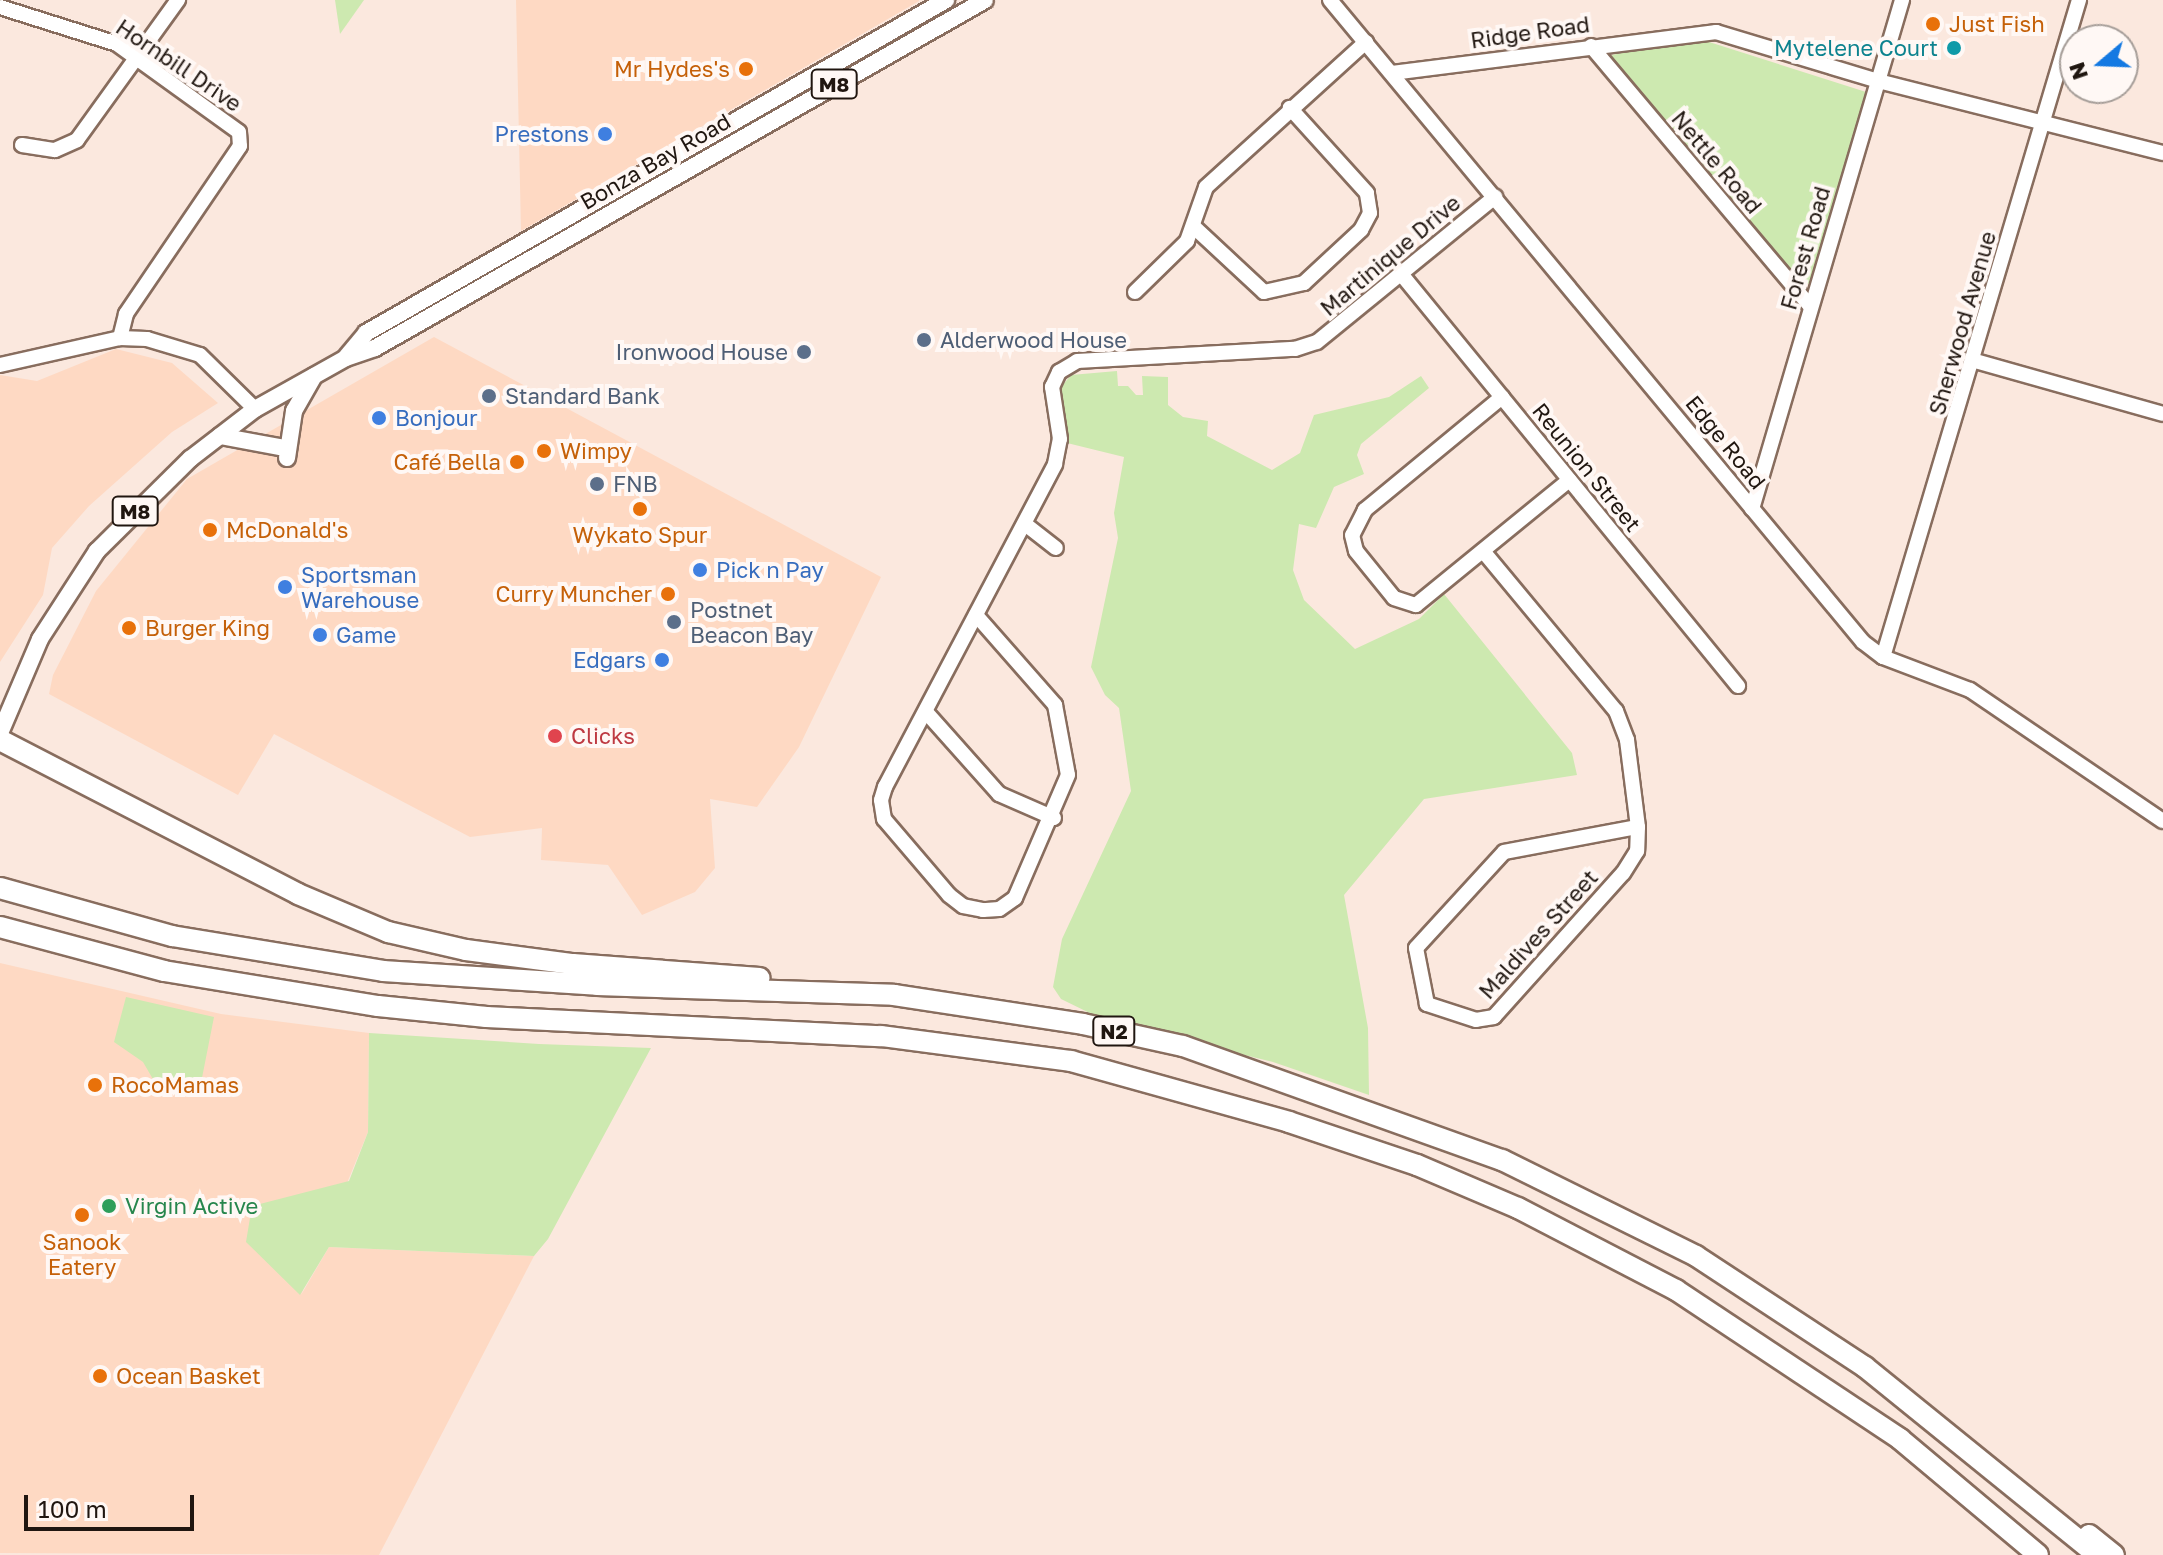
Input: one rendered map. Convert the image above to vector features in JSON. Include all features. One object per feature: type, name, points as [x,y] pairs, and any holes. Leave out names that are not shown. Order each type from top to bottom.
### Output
[{"type":"highway","points":[[0,740],[298,894],[388,932],[493,954],[756,977],[810,990]]},
{"type":"highway","name":"N2","points":[[0,888],[172,936],[383,971],[597,985],[810,990],[973,1005],[1183,1046],[1502,1160],[1620,1215],[1758,1293],[1865,1367],[2017,1485],[2097,1555]]},
{"type":"highway","name":"N2","points":[[0,927],[164,971],[276,993],[486,1017],[960,1045],[1071,1061],[1184,1091],[1417,1165],[1611,1253],[1740,1328],[1900,1439],[2038,1555]]},
{"type":"highway","points":[[1900,1439],[2022,1555]]},
{"type":"highway","points":[[2017,1485],[2114,1555]]},
{"type":"main road","name":"Bonza Bay Road","points":[[346,358],[366,333],[946,0]]},
{"type":"main road","name":"Bonza Bay Road","points":[[0,733],[40,639],[88,562],[128,517],[255,409],[346,358],[375,348],[985,0]]},
{"type":"main road","points":[[220,436],[284,453],[294,411],[315,375]]},
{"type":"street","points":[[22,145],[55,150],[77,140],[178,0]]},
{"type":"street","name":"Edge Road","points":[[1330,0],[1863,642],[1883,657],[1970,690],[2163,821]]},
{"type":"street","name":"Forest Road","points":[[1752,509],[1902,0]]},
{"type":"street","name":"Sherwood Avenue","points":[[1883,657],[1975,361],[2079,0]]},
{"type":"street","name":"Hornbill Drive","points":[[0,7],[92,34],[138,58],[239,132],[240,146],[126,314],[120,338]]},
{"type":"street","name":"Ridge Road","points":[[1392,73],[1716,32],[1878,81],[2163,153]]},
{"type":"street","points":[[1135,292],[1182,248],[1206,187],[1366,42]]},
{"type":"street","name":"Nettle Road","points":[[1591,46],[1810,306]]},
{"type":"street","points":[[1193,226],[1264,292],[1304,283],[1361,230],[1370,213],[1367,193],[1290,108]]},
{"type":"street","name":"Martinique Drive","points":[[1025,524],[1060,452],[1052,393],[1056,376],[1077,361],[1303,347],[1326,337],[1495,197]]},
{"type":"street","name":"Reunion Street","points":[[1402,275],[1738,686]]},
{"type":"street","points":[[0,365],[120,338],[147,339],[200,355],[218,367],[255,409]]},
{"type":"street","points":[[1975,361],[2163,414]]},
{"type":"street","points":[[1502,397],[1372,503],[1352,535],[1356,551],[1376,576],[1394,598],[1410,606],[1569,480]]},
{"type":"street","points":[[976,615],[1059,713],[1068,775],[1054,818],[1011,903],[983,910],[956,902],[881,811],[885,787],[926,712],[976,615],[1025,524],[1056,548]]},
{"type":"street","name":"Maldives Street","points":[[1483,551],[1616,711],[1627,740],[1638,827],[1630,865],[1494,1017],[1480,1020],[1427,1004],[1416,948],[1504,852],[1638,827]]},
{"type":"street","points":[[926,712],[999,794],[1054,818]]},
{"type":"shaded area","points":[[516,0],[919,0],[919,1],[521,231]]},
{"type":"shaded area","points":[[434,337],[881,577],[799,747],[757,807],[710,799],[715,868],[695,892],[642,915],[608,865],[541,860],[542,828],[470,837],[274,734],[238,795],[49,694],[53,675],[96,591],[187,479]]},
{"type":"shaded area","points":[[116,349],[172,363],[218,403],[172,432],[89,506],[52,548],[43,595],[0,662],[0,375],[37,381]]},
{"type":"shaded area","points":[[0,963],[221,1014],[369,1033],[368,1132],[301,1295],[329,1247],[534,1256],[379,1555],[0,1553]]},
{"type":"green space","points":[[335,0],[364,0],[340,34]]},
{"type":"green space","points":[[1706,41],[1866,92],[1810,283],[1801,285],[1611,60],[1612,55],[1674,42]]},
{"type":"green space","points":[[1117,371],[1118,386],[1128,386],[1136,395],[1143,395],[1142,376],[1168,377],[1168,405],[1183,417],[1208,421],[1207,436],[1272,470],[1300,453],[1314,415],[1389,397],[1421,376],[1429,388],[1361,444],[1357,455],[1364,474],[1334,487],[1316,528],[1299,524],[1293,570],[1304,600],[1355,649],[1419,619],[1444,594],[1572,753],[1577,775],[1424,799],[1344,895],[1368,1028],[1369,1095],[1273,1062],[1106,1021],[1061,999],[1053,987],[1062,939],[1131,791],[1119,708],[1105,695],[1091,667],[1118,538],[1114,513],[1124,457],[1063,442],[1057,392],[1071,375]]},
{"type":"green space","points":[[126,997],[214,1017],[200,1088],[157,1086],[143,1062],[114,1042]]},
{"type":"green space","points":[[369,1033],[651,1048],[548,1239],[534,1256],[329,1247],[300,1295],[246,1242],[252,1206],[349,1181],[368,1132]]},
{"type":"place","name":"Just Fish","points":[[1933,24]]},
{"type":"place","name":"Mytelene Court","points":[[1954,48]]},
{"type":"place","name":"Mr Hydes's","points":[[746,69]]},
{"type":"place","name":"Prestons","points":[[605,134]]},
{"type":"place","name":"Alderwood House","points":[[924,340]]},
{"type":"place","name":"Ironwood House","points":[[804,352]]},
{"type":"place","name":"Standard Bank","points":[[489,396]]},
{"type":"place","name":"Bonjour","points":[[379,418]]},
{"type":"place","name":"Wimpy","points":[[544,451]]},
{"type":"place","name":"Café Bella","points":[[517,462]]},
{"type":"place","name":"FNB","points":[[597,484]]},
{"type":"place","name":"Wykato Spur","points":[[640,509]]},
{"type":"place","name":"McDonald's","points":[[210,530]]},
{"type":"place","name":"Pick n Pay","points":[[700,570]]},
{"type":"place","name":"Sportsman Warehouse","points":[[285,587]]},
{"type":"place","name":"Curry Muncher","points":[[668,594]]},
{"type":"place","name":"Postnet Beacon Bay","points":[[674,622]]},
{"type":"place","name":"Burger King","points":[[129,628]]},
{"type":"place","name":"Game","points":[[320,635]]},
{"type":"place","name":"Edgars","points":[[662,660]]},
{"type":"place","name":"Clicks","points":[[555,736]]},
{"type":"place","name":"RocoMamas","points":[[95,1085]]},
{"type":"place","name":"Virgin Active","points":[[109,1206]]},
{"type":"place","name":"Sanook Eatery","points":[[82,1215]]},
{"type":"place","name":"Ocean Basket","points":[[100,1376]]}]
